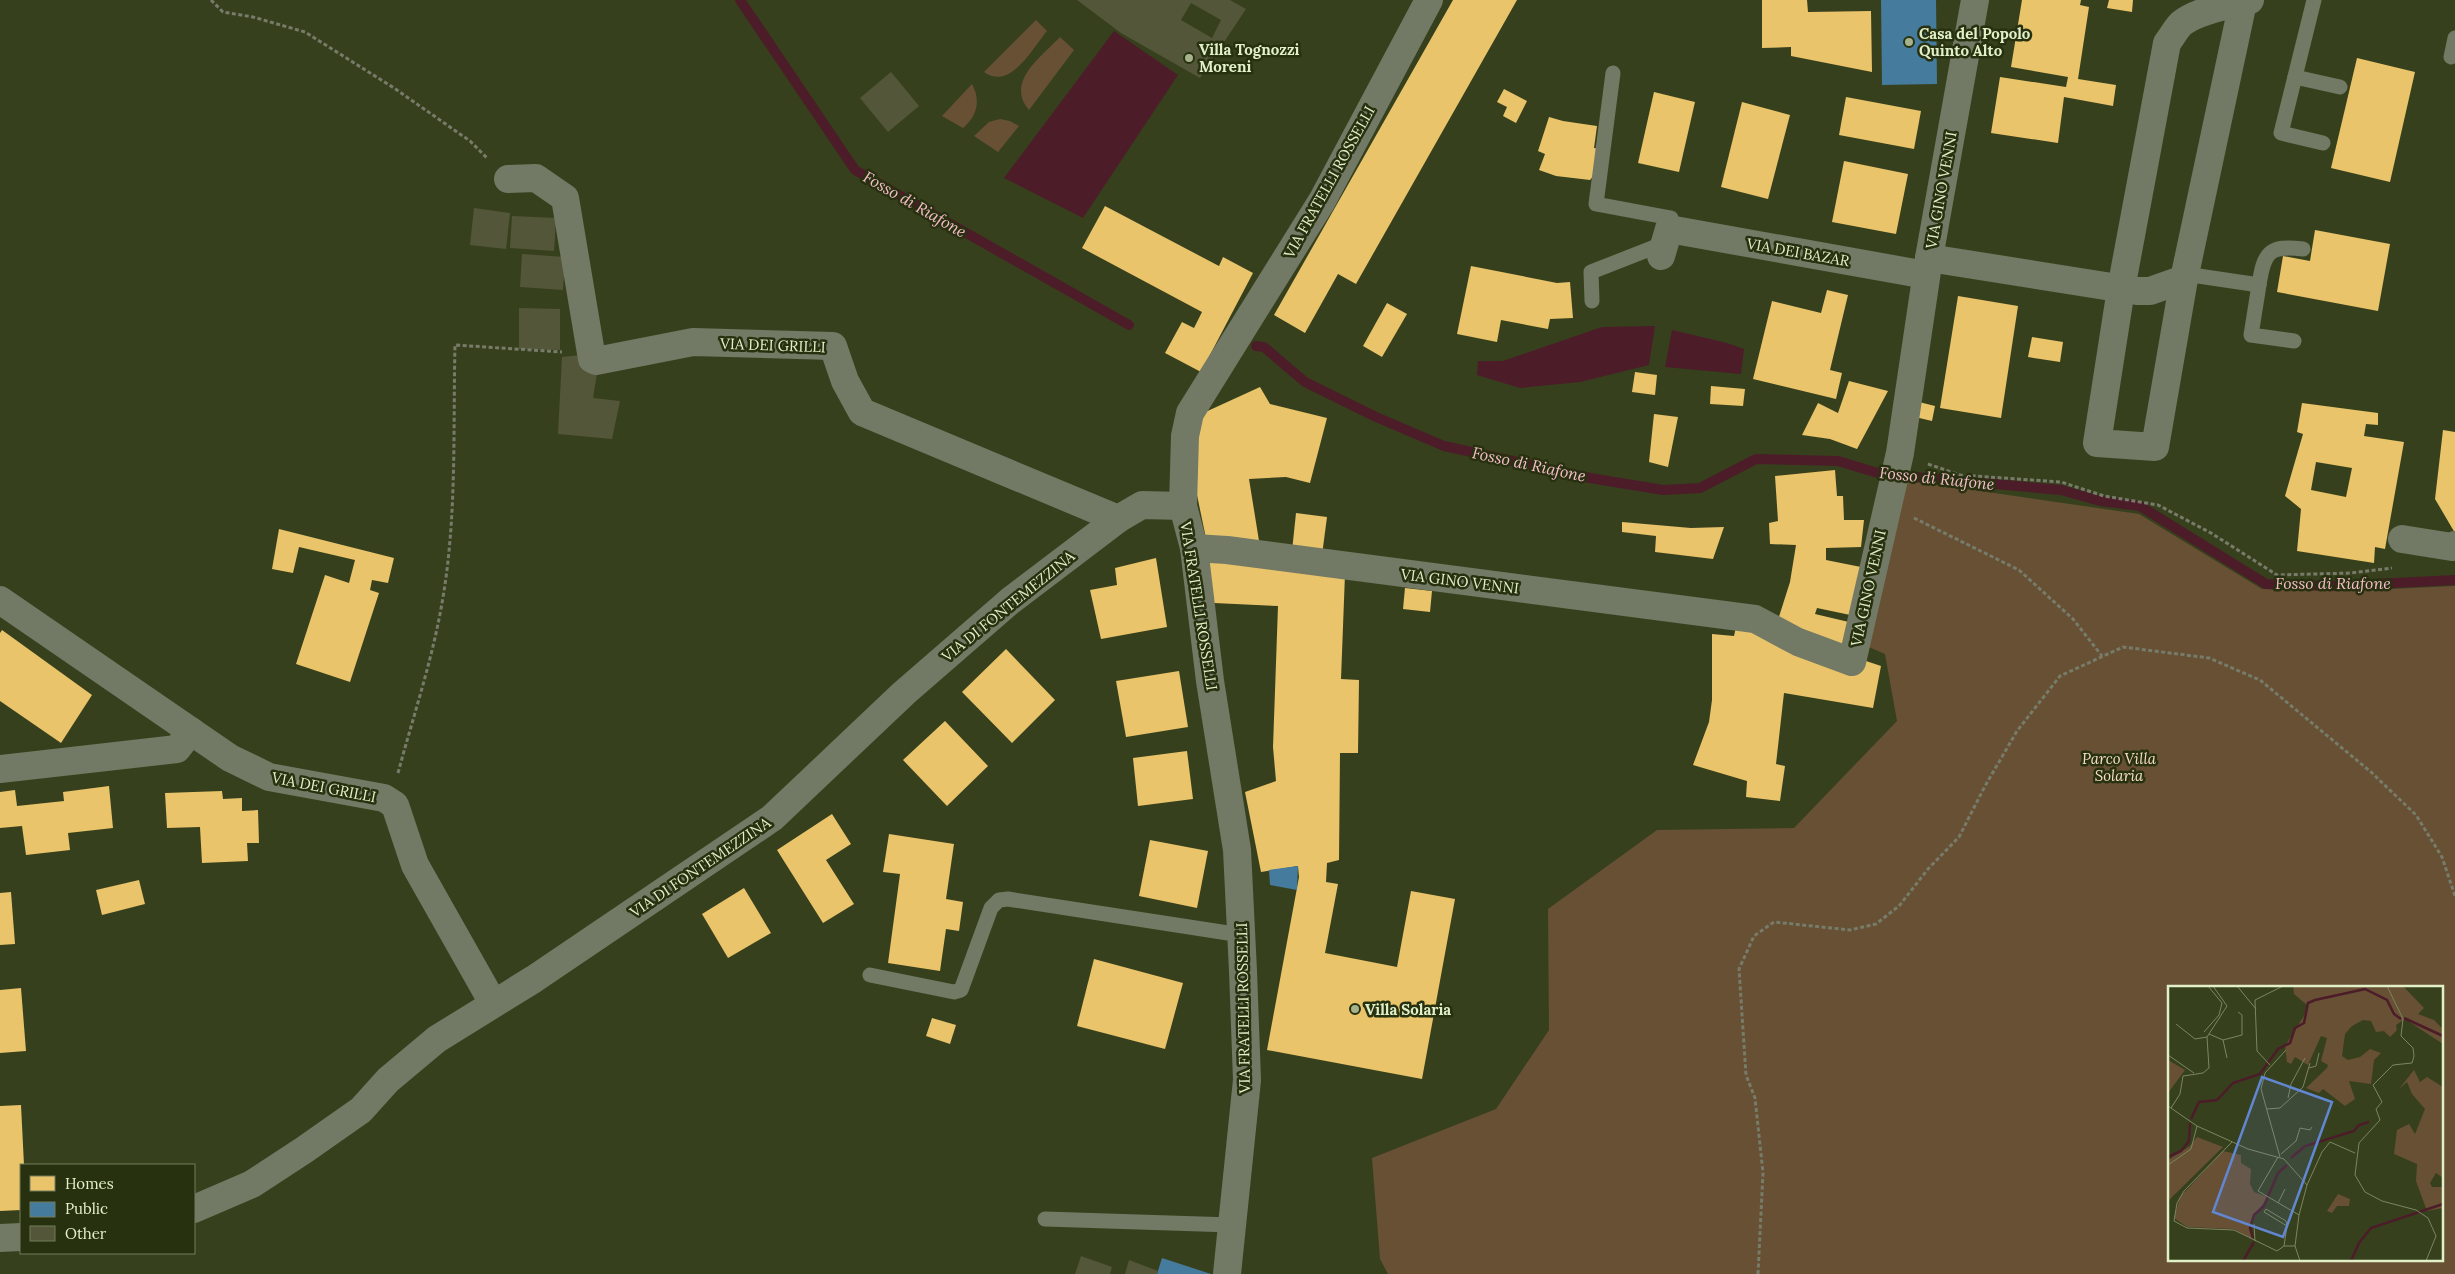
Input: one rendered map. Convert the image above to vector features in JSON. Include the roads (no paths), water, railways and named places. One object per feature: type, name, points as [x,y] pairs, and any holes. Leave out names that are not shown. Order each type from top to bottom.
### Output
[{"type":"street","name":"VIA FRATELLI ROSSELLI","points":[[1227,1274],[1247,1080],[1237,850],[1210,681],[1194,548],[1184,506],[1185,436],[1190,414],[1322,201],[1429,0]]},
{"type":"street","name":"VIA GINO VENNI","points":[[1194,548],[1237,551],[1755,619],[1798,642],[1852,662],[1900,454],[1928,267],[1976,0]]},
{"type":"street","points":[[2247,1],[2185,277],[2155,447],[2097,443],[2122,288],[2167,43],[2182,23],[2211,10],[2247,1]]},
{"type":"street","name":"VIA DEI GRILLI","points":[[508,179],[536,178],[565,198],[592,359],[596,361],[693,342],[833,346],[845,381],[862,412],[1118,519]]},
{"type":"street","name":"VIA DEI BAZAR","points":[[1666,237],[2150,291],[2185,277]]},
{"type":"street","name":"VIA DI FONTEMEZZINA","points":[[195,1209],[252,1184],[304,1150],[361,1110],[388,1080],[437,1039],[566,958],[772,818],[897,699],[1010,600],[1118,519],[1142,505],[1184,506]]},
{"type":"street","points":[[2402,539],[2452,547],[2455,545]]},
{"type":"street","name":"VIA DEI GRILLI","points":[[0,600],[230,758],[269,777],[384,798],[395,805],[403,824],[415,865],[493,1003]]},
{"type":"street","points":[[0,768],[177,749],[191,731]]},
{"type":"street","points":[[0,1238],[20,1237]]},
{"type":"lane","points":[[2314,0],[2281,133],[2323,143]]},
{"type":"lane","points":[[2451,57],[2455,38]]},
{"type":"lane","points":[[1613,73],[1596,204],[1666,237]]},
{"type":"lane","points":[[2295,77],[2340,87]]},
{"type":"lane","points":[[1592,301],[1591,272],[1666,237]]},
{"type":"lane","points":[[2294,341],[2251,335],[2262,263],[2268,256],[2284,247],[2304,249]]},
{"type":"lane","points":[[2185,277],[2259,285]]},
{"type":"lane","points":[[870,975],[954,992],[961,990],[992,908],[999,900],[1008,899],[1241,935]]},
{"type":"lane","points":[[1045,1219],[1232,1225]]},
{"type":"waterway","name":"Fosso di Riafone","points":[[740,0],[855,170],[1129,325]]},
{"type":"waterway","name":"Fosso di Riafone","points":[[1256,346],[1264,347],[1305,382],[1376,417],[1444,446],[1590,478],[1663,490],[1700,488],[1756,459],[1838,461],[1881,474],[2061,490],[2100,501],[2140,506],[2266,584],[2333,586],[2455,580]]},
{"type":"place","name":"Casa del Popolo Quinto Alto","points":[[1909,42]]},
{"type":"place","name":"Villa Tognozzi Moreni","points":[[1189,58]]},
{"type":"place","name":"Villa Solaria","points":[[1355,1009]]},
{"type":"park label","name":"Parco Villa Solaria","points":[[2119,766]]}]
